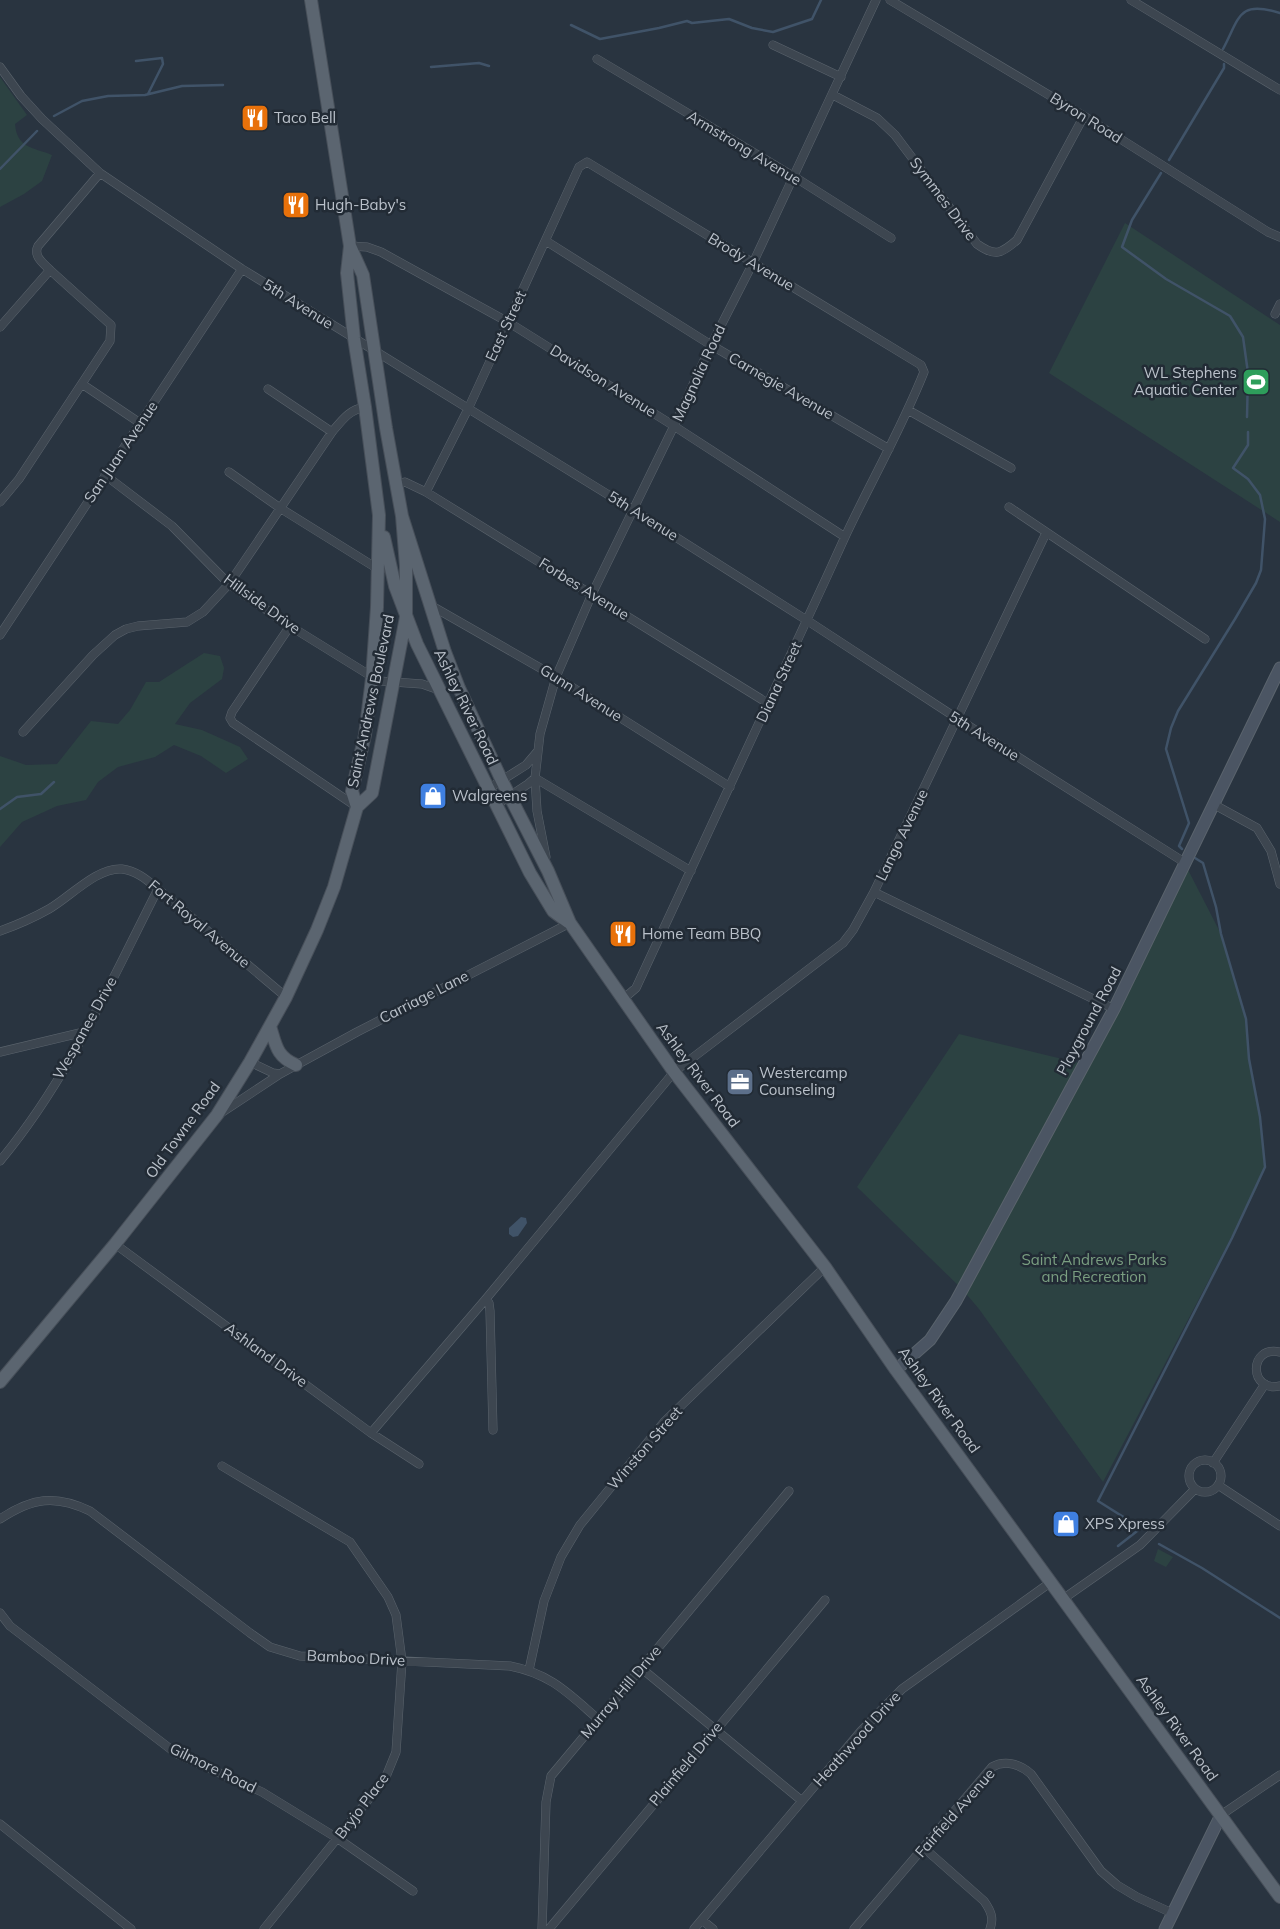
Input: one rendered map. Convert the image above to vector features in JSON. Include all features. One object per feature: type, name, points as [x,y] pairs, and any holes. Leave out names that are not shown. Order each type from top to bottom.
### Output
[{"type":"main road","name":"Saint Andrews Boulevard","points":[[310,0],[350,246],[363,275],[402,516],[406,566],[406,616],[372,794],[357,807],[352,791],[365,735],[372,678],[379,515],[366,407],[354,338],[347,273],[350,246]]},
{"type":"main road","name":"Ashley River Road","points":[[379,515],[395,586],[417,644],[530,873],[553,910],[570,923]]},
{"type":"main road","name":"Ashley River Road","points":[[402,516],[459,688],[509,796],[548,872],[570,923],[674,1072],[825,1267],[896,1370],[1280,1897]]},
{"type":"main road","name":"Playground Road","points":[[896,1370],[930,1340],[956,1301],[1114,1008],[1280,668]]},
{"type":"main road","name":"Old Towne Road","points":[[0,1382],[115,1244],[218,1115],[286,998],[317,930],[334,887],[357,807]]},
{"type":"main road","points":[[270,1026],[278,1050],[285,1060],[296,1065]]},
{"type":"main road","points":[[1165,1929],[1221,1816]]},
{"type":"street","name":"Magnolia Road","points":[[570,923],[544,850],[537,811],[535,778],[540,734],[556,677],[592,594],[674,426],[711,345],[753,264],[876,0]]},
{"type":"street","name":"Byron Road","points":[[890,0],[1084,116],[1268,232],[1280,237]]},
{"type":"street","points":[[1131,0],[1280,90]]},
{"type":"street","points":[[773,44],[841,77]]},
{"type":"street","name":"Armstrong Avenue","points":[[596,60],[793,176],[891,238]]},
{"type":"street","name":"5th Avenue","points":[[0,67],[21,96],[42,119],[100,173],[242,269],[633,510],[1184,862]]},
{"type":"street","name":"Symmes Drive","points":[[833,95],[877,118],[894,135],[977,244],[986,251],[997,253],[1005,250],[1017,240],[1084,116]]},
{"type":"street","name":"East Street","points":[[426,492],[468,408],[579,167],[587,162]]},
{"type":"street","name":"Brody Avenue","points":[[587,162],[916,361]]},
{"type":"street","points":[[0,502],[19,479],[110,341],[111,325],[40,260],[36,250],[100,173]]},
{"type":"street","name":"Carnegie Avenue","points":[[546,241],[711,345],[889,449]]},
{"type":"street","name":"Davidson Avenue","points":[[350,246],[367,247],[381,252],[508,322],[674,426],[845,537]]},
{"type":"street","name":"San Juan Avenue","points":[[0,635],[242,269]]},
{"type":"street","points":[[0,327],[50,270]]},
{"type":"street","points":[[1275,314],[1280,304]]},
{"type":"street","name":"Diana Street","points":[[622,1000],[636,988],[808,621],[845,537],[908,410],[924,372],[921,365],[916,361]]},
{"type":"street","points":[[82,384],[140,423]]},
{"type":"street","points":[[268,389],[332,432]]},
{"type":"street","points":[[23,732],[93,655],[115,635],[126,629],[138,626],[187,622],[203,612],[229,584],[332,432],[348,412],[366,407]]},
{"type":"street","points":[[908,410],[1011,468]]},
{"type":"street","points":[[229,472],[280,508],[378,569]]},
{"type":"street","name":"Hillside Drive","points":[[105,475],[172,526],[229,584],[290,626],[379,681],[422,684],[440,690]]},
{"type":"street","name":"Forbes Avenue","points":[[396,485],[405,482],[426,492],[769,704]]},
{"type":"street","points":[[1009,507],[1205,639]]},
{"type":"street","name":"Lango Avenue","points":[[371,1433],[485,1300],[674,1072],[843,943],[853,930],[874,892],[1046,533]]},
{"type":"street","name":"Gunn Avenue","points":[[430,605],[556,677],[730,787]]},
{"type":"street","points":[[290,626],[232,712],[230,718],[233,723],[357,807]]},
{"type":"street","points":[[488,789],[526,764],[538,752]]},
{"type":"street","points":[[496,805],[535,778],[691,871]]},
{"type":"street","points":[[1214,804],[1257,828],[1271,851],[1280,884]]},
{"type":"street","name":"Fort Royal Avenue","points":[[0,931],[20,924],[50,909],[108,870],[121,869],[137,873],[158,889],[286,998]]},
{"type":"street","name":"Wespanee Drive","points":[[0,1160],[12,1146],[63,1071],[158,889]]},
{"type":"street","points":[[874,892],[1114,1008]]},
{"type":"street","name":"Carriage Lane","points":[[218,1115],[296,1065],[570,923]]},
{"type":"street","points":[[0,1052],[84,1032]]},
{"type":"street","points":[[250,1062],[273,1073],[280,1074]]},
{"type":"street","name":"Ashland Drive","points":[[115,1244],[371,1433],[419,1464]]},
{"type":"street","name":"Winston Street","points":[[529,1670],[544,1601],[561,1557],[580,1525],[664,1422],[825,1267]]},
{"type":"street","points":[[485,1300],[489,1304],[490,1310],[493,1430]]},
{"type":"street","points":[[1280,1352],[1271,1351],[1265,1353],[1257,1362],[1257,1375],[1265,1384],[1270,1387],[1280,1386]]},
{"type":"street","points":[[1213,1463],[1265,1384]]},
{"type":"street","points":[[1203,1460],[1213,1463],[1220,1470],[1221,1476],[1218,1485],[1214,1489],[1205,1492],[1195,1489],[1189,1480],[1190,1469],[1193,1465],[1203,1460]]},
{"type":"street","name":"Bryjo Place","points":[[222,1466],[350,1542],[388,1597],[396,1615],[402,1661],[396,1752],[385,1779],[264,1929]]},
{"type":"street","points":[[1218,1485],[1280,1526]]},
{"type":"street","points":[[1063,1599],[1140,1545],[1195,1489]]},
{"type":"street","name":"Murray Hill Drive","points":[[542,1929],[546,1802],[552,1776],[789,1491]]},
{"type":"street","name":"Bamboo Drive","points":[[0,1519],[16,1509],[35,1501],[50,1499],[74,1503],[90,1511],[270,1647],[300,1656],[510,1666],[529,1670],[546,1677],[598,1719]]},
{"type":"street","name":"Heathwood Drive","points":[[694,1929],[861,1731],[902,1689],[1050,1582]]},
{"type":"street","name":"Plainfield Drive","points":[[549,1929],[825,1600]]},
{"type":"street","name":"Gilmore Road","points":[[0,1613],[10,1626],[177,1754],[262,1792],[337,1838],[413,1891]]},
{"type":"street","points":[[641,1668],[802,1801]]},
{"type":"street","name":"Fairfield Avenue","points":[[854,1929],[992,1767],[997,1764],[1022,1766],[1031,1774],[1101,1871],[1117,1885],[1137,1897],[1172,1913]]},
{"type":"street","points":[[1221,1816],[1280,1775]]},
{"type":"street","points":[[0,1824],[131,1929]]},
{"type":"street","points":[[924,1848],[984,1901],[991,1910],[990,1929]]},
{"type":"street","points":[[702,1920],[713,1929]]},
{"type":"green space","points":[[0,77],[27,115],[15,124],[19,138],[27,146],[52,155],[42,181],[24,194],[0,207]]},
{"type":"green space","points":[[1125,223],[1280,325],[1280,522],[1049,373]]},
{"type":"green space","points":[[204,653],[220,656],[224,668],[222,679],[190,703],[175,724],[202,730],[240,747],[248,759],[226,773],[201,756],[174,745],[155,757],[118,767],[98,782],[86,800],[57,806],[22,822],[0,847],[0,756],[26,765],[57,764],[91,721],[118,724],[130,710],[146,682],[159,682]]},
{"type":"green space","name":"Saint Andrews Parks and Recreation","points":[[1184,862],[1221,934],[1246,1019],[1249,1059],[1260,1117],[1265,1167],[1257,1188],[1103,1482],[979,1309],[962,1289],[857,1187],[959,1034],[1083,1064]]},
{"type":"green space","points":[[1158,1549],[1173,1557],[1166,1567],[1154,1561]]},
{"type":"water","points":[[521,1217],[526,1218],[527,1223],[518,1236],[513,1237],[509,1234],[509,1228]]},
{"type":"waterway","points":[[571,25],[600,39],[687,21],[692,23],[729,19],[752,28],[773,32],[812,19],[821,0]]},
{"type":"waterway","points":[[1223,49],[1237,20],[1248,10],[1256,9],[1280,13]]},
{"type":"waterway","points":[[136,61],[162,58],[163,64],[148,94]]},
{"type":"waterway","points":[[431,67],[479,63],[489,66]]},
{"type":"waterway","points":[[1169,160],[1224,68],[1224,64]]},
{"type":"waterway","points":[[54,116],[82,101],[108,96],[145,95],[182,86],[223,85]]},
{"type":"waterway","points":[[0,169],[37,131]]},
{"type":"waterway","points":[[1161,173],[1132,220],[1122,247],[1166,279],[1230,316],[1243,337],[1248,373],[1247,417]]},
{"type":"waterway","points":[[1182,849],[1179,846],[1189,823],[1166,749],[1171,728],[1178,711],[1235,619],[1256,583],[1261,570],[1265,519],[1260,495],[1248,479],[1233,468],[1248,445],[1248,432]]},
{"type":"waterway","points":[[0,809],[17,797],[41,794],[54,782]]},
{"type":"waterway","points":[[1118,1546],[1141,1528],[1098,1501],[1232,1238],[1265,1167],[1260,1117],[1249,1059],[1246,1019],[1221,934],[1216,907],[1203,863],[1195,858]]},
{"type":"waterway","points":[[1159,1544],[1202,1568],[1280,1618]]},
{"type":"place","name":"Taco Bell","points":[[255,118]]},
{"type":"place","name":"Hugh-Baby's","points":[[296,205]]},
{"type":"place","name":"WL Stephens Aquatic Center","points":[[1256,382]]},
{"type":"place","name":"Walgreens","points":[[433,796]]},
{"type":"place","name":"Home Team BBQ","points":[[623,934]]},
{"type":"place","name":"Westercamp Counseling","points":[[740,1082]]},
{"type":"place","name":"XPS Xpress","points":[[1066,1524]]}]
